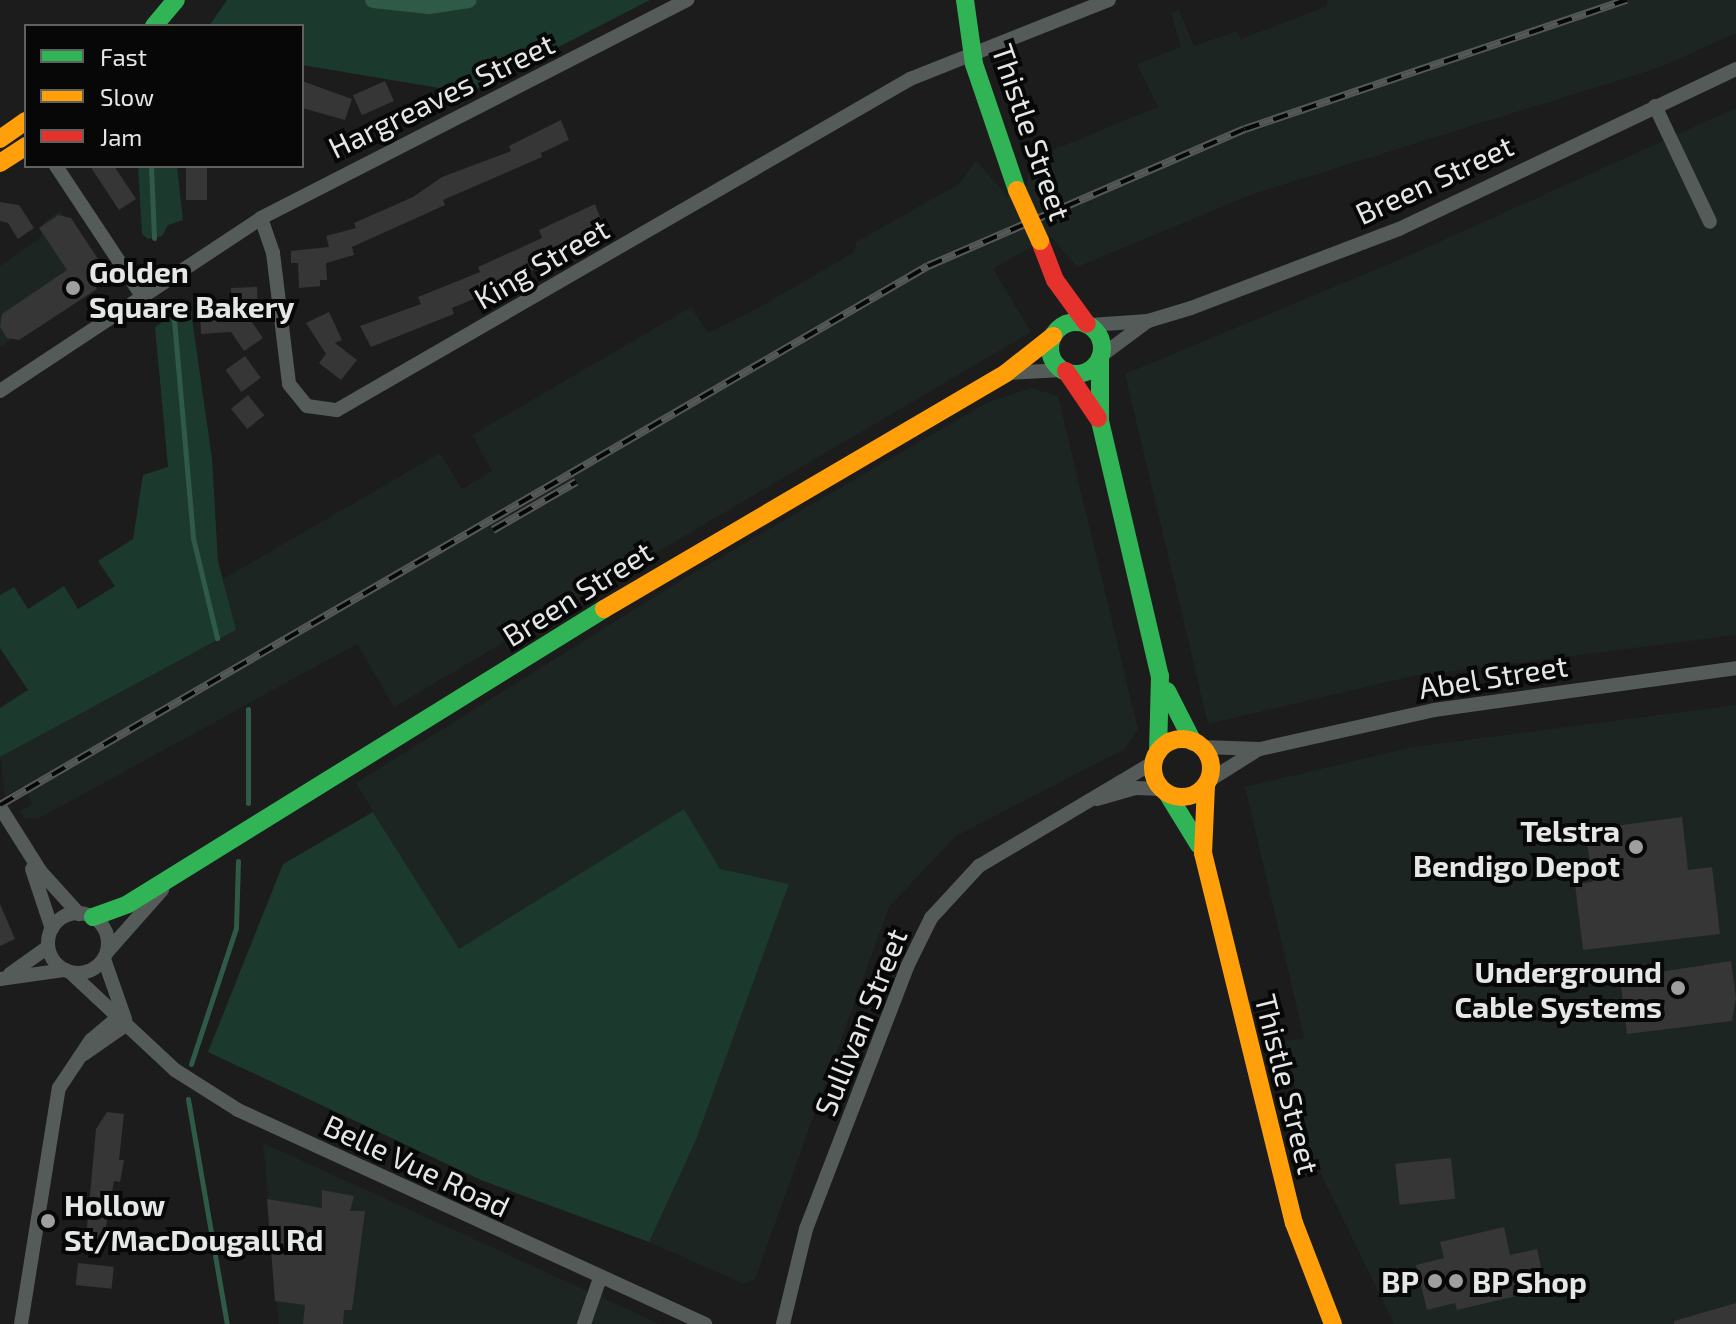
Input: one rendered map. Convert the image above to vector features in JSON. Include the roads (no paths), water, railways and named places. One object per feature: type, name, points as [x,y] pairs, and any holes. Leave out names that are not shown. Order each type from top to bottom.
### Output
[{"type":"main road","points":[[157,24],[187,0]]},
{"type":"main road","points":[[173,24],[187,0]]},
{"type":"main road","name":"Thistle Street","points":[[965,0],[972,51],[1017,190],[1055,280],[1088,325]]},
{"type":"main road","points":[[0,139],[24,122]]},
{"type":"main road","points":[[0,163],[24,147]]},
{"type":"main road","name":"Thistle Street","points":[[1054,335],[1055,280]]},
{"type":"main road","points":[[1100,421],[1053,358],[1054,335],[1065,324],[1088,325],[1101,339],[1100,421],[1160,676],[1210,763],[1207,783],[1184,797],[1165,791],[1156,757],[1160,676]]},
{"type":"main road","name":"Breen Street","points":[[86,916],[113,912],[723,535],[1006,373],[1054,335]]},
{"type":"main road","points":[[1064,370],[1089,370],[1101,357]]},
{"type":"main road","points":[[1156,757],[1174,741],[1197,744]]},
{"type":"main road","name":"Thistle Street","points":[[1207,783],[1203,853],[1294,1223],[1333,1324]]},
{"type":"main road","name":"Thistle Street","points":[[1165,791],[1203,853]]},
{"type":"street","name":"Hargreaves Street","points":[[0,391],[261,218],[687,0]]},
{"type":"street","name":"King Street","points":[[261,218],[273,253],[289,384],[307,406],[337,410],[910,79],[972,51],[1109,0]]},
{"type":"street","name":"Breen Street","points":[[1088,325],[1148,321],[1231,296],[1399,229],[1736,69]]},
{"type":"street","points":[[1655,106],[1710,222]]},
{"type":"street","points":[[57,168],[142,296]]},
{"type":"street","name":"Breen Street","points":[[1101,357],[1148,321]]},
{"type":"street","name":"Breen Street","points":[[1006,373],[1064,370]]},
{"type":"street","name":"Abel Street","points":[[1197,744],[1260,749],[1434,710],[1736,668]]},
{"type":"street","name":"Abel Street","points":[[1207,783],[1260,749]]},
{"type":"street","name":"Sullivan Street","points":[[783,1324],[806,1229],[931,918],[979,866],[1156,757]]},
{"type":"street","name":"Sullivan Street","points":[[1078,805],[1135,788],[1165,791]]},
{"type":"street","points":[[0,807],[25,850],[52,929],[48,947],[1,979]]},
{"type":"street","points":[[1,979],[89,971],[105,956],[106,933],[86,916],[25,850]]},
{"type":"street","name":"Breen Street","points":[[105,956],[182,870]]},
{"type":"street","points":[[52,929],[63,918],[86,916]]},
{"type":"street","points":[[48,947],[68,972]]},
{"type":"street","name":"Belle Vue Road","points":[[105,956],[122,1018]]},
{"type":"street","name":"Belle Vue Road","points":[[68,972],[122,1018],[175,1070],[238,1110],[705,1324]]},
{"type":"street","points":[[21,1324],[54,1102],[65,1076],[84,1054],[91,1040],[122,1018]]},
{"type":"street","points":[[584,1324],[600,1278]]},
{"type":"waterway","points":[[373,0],[429,6],[469,0]]},
{"type":"waterway","points":[[151,168],[154,238]]},
{"type":"waterway","points":[[174,320],[193,538],[217,638]]},
{"type":"waterway","points":[[248,709],[248,803]]},
{"type":"waterway","points":[[191,1064],[236,928],[238,861]]},
{"type":"waterway","points":[[188,1099],[227,1324]]},
{"type":"railway","points":[[0,805],[928,266],[1245,129],[1627,0]]},
{"type":"railway","points":[[493,530],[576,482]]},
{"type":"place","name":"Golden Square Bakery","points":[[73,288]]},
{"type":"place","name":"Telstra Bendigo Depot","points":[[1636,847]]},
{"type":"place","name":"Underground Cable Systems","points":[[1678,988]]},
{"type":"place","name":"Hollow St/MacDougall Rd","points":[[48,1221]]},
{"type":"place","name":"BP","points":[[1435,1281]]},
{"type":"place","name":"BP Shop","points":[[1456,1281]]}]
